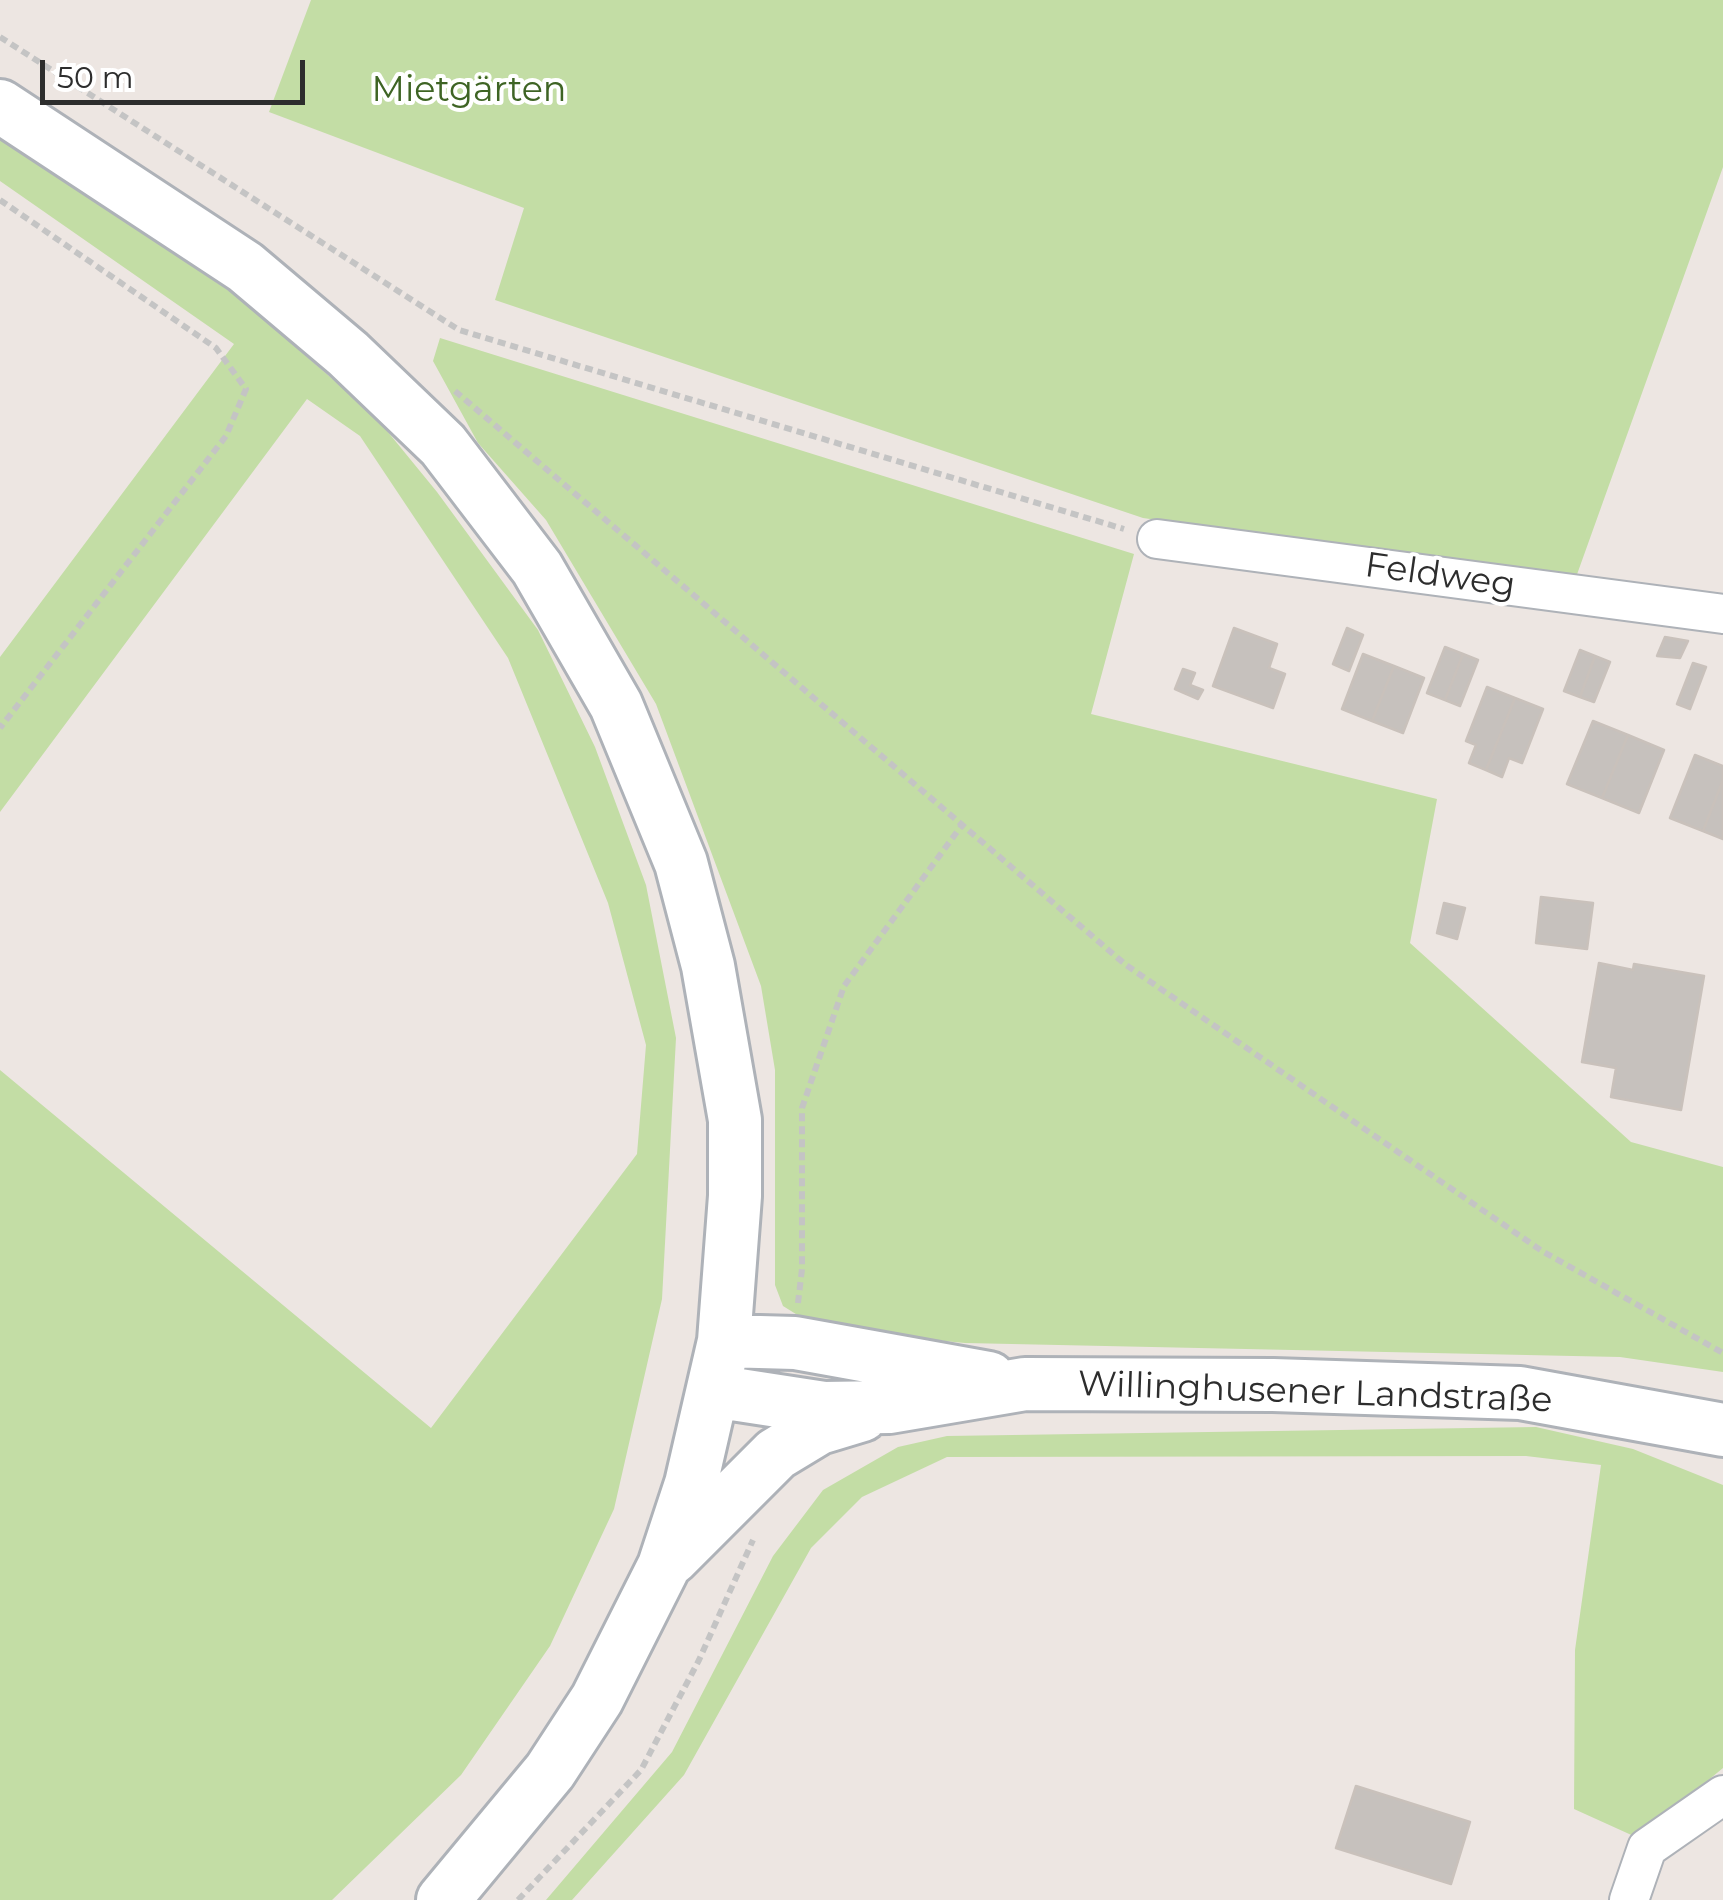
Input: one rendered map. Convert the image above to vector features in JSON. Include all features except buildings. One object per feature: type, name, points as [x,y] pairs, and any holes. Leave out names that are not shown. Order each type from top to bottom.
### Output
[{"type":"main road","points":[[0,106],[245,266],[348,354],[443,445],[537,568],[616,705],[681,863],[725,1044],[734,1120],[735,1196],[719,1367],[664,1566],[624,1651],[560,1757],[484,1856],[443,1900]]},
{"type":"main road","points":[[735,1196],[762,1307],[794,1343]]},
{"type":"main road","name":"Willinghusener Landstraße","points":[[719,1367],[794,1343],[1024,1384],[1520,1394],[1723,1430]]},
{"type":"main road","name":"Willinghusener Landstraße","points":[[719,1367],[824,1408],[888,1407],[1024,1384]]},
{"type":"main road","points":[[664,1566],[776,1454],[819,1428],[888,1407]]},
{"type":"street","name":"Feldweg","points":[[1156,538],[1723,614]]},
{"type":"street","points":[[1629,1900],[1647,1848],[1723,1795]]},
{"type":"path","points":[[0,37],[459,330],[1156,538]]},
{"type":"path","points":[[0,200],[216,348],[246,389],[226,436],[0,728]]},
{"type":"path","points":[[440,379],[1126,965],[1542,1250],[1723,1353]]},
{"type":"path","points":[[794,1343],[802,1269],[802,1108],[844,986],[962,825]]},
{"type":"path","points":[[518,1900],[641,1770],[764,1526]]},
{"type":"green space","name":"Mietgärten","points":[[311,0],[1723,0],[1723,167],[1575,580],[1143,518],[495,300],[524,208],[269,112]]},
{"type":"green space","points":[[0,138],[237,296],[374,415],[437,492],[538,630],[595,747],[646,885],[676,1038],[662,1299],[614,1509],[550,1646],[461,1775],[332,1900],[0,1900],[0,1070],[431,1428],[637,1154],[646,1045],[608,903],[508,658],[360,436],[307,399],[0,812],[0,657],[234,344],[0,181]]},
{"type":"green space","points":[[440,338],[1134,554],[1091,714],[1437,799],[1410,943],[1631,1142],[1723,1167],[1723,1372],[1620,1357],[965,1343],[820,1329],[783,1306],[775,1285],[775,1070],[761,986],[656,704],[546,520],[478,443],[433,361]]},
{"type":"green space","points":[[1536,1427],[1633,1449],[1723,1485],[1723,1768],[1638,1838],[1574,1809],[1575,1650],[1601,1465],[1526,1456],[947,1457],[862,1497],[811,1548],[684,1775],[572,1900],[546,1900],[672,1752],[773,1556],[823,1490],[898,1447],[947,1436]]}]
